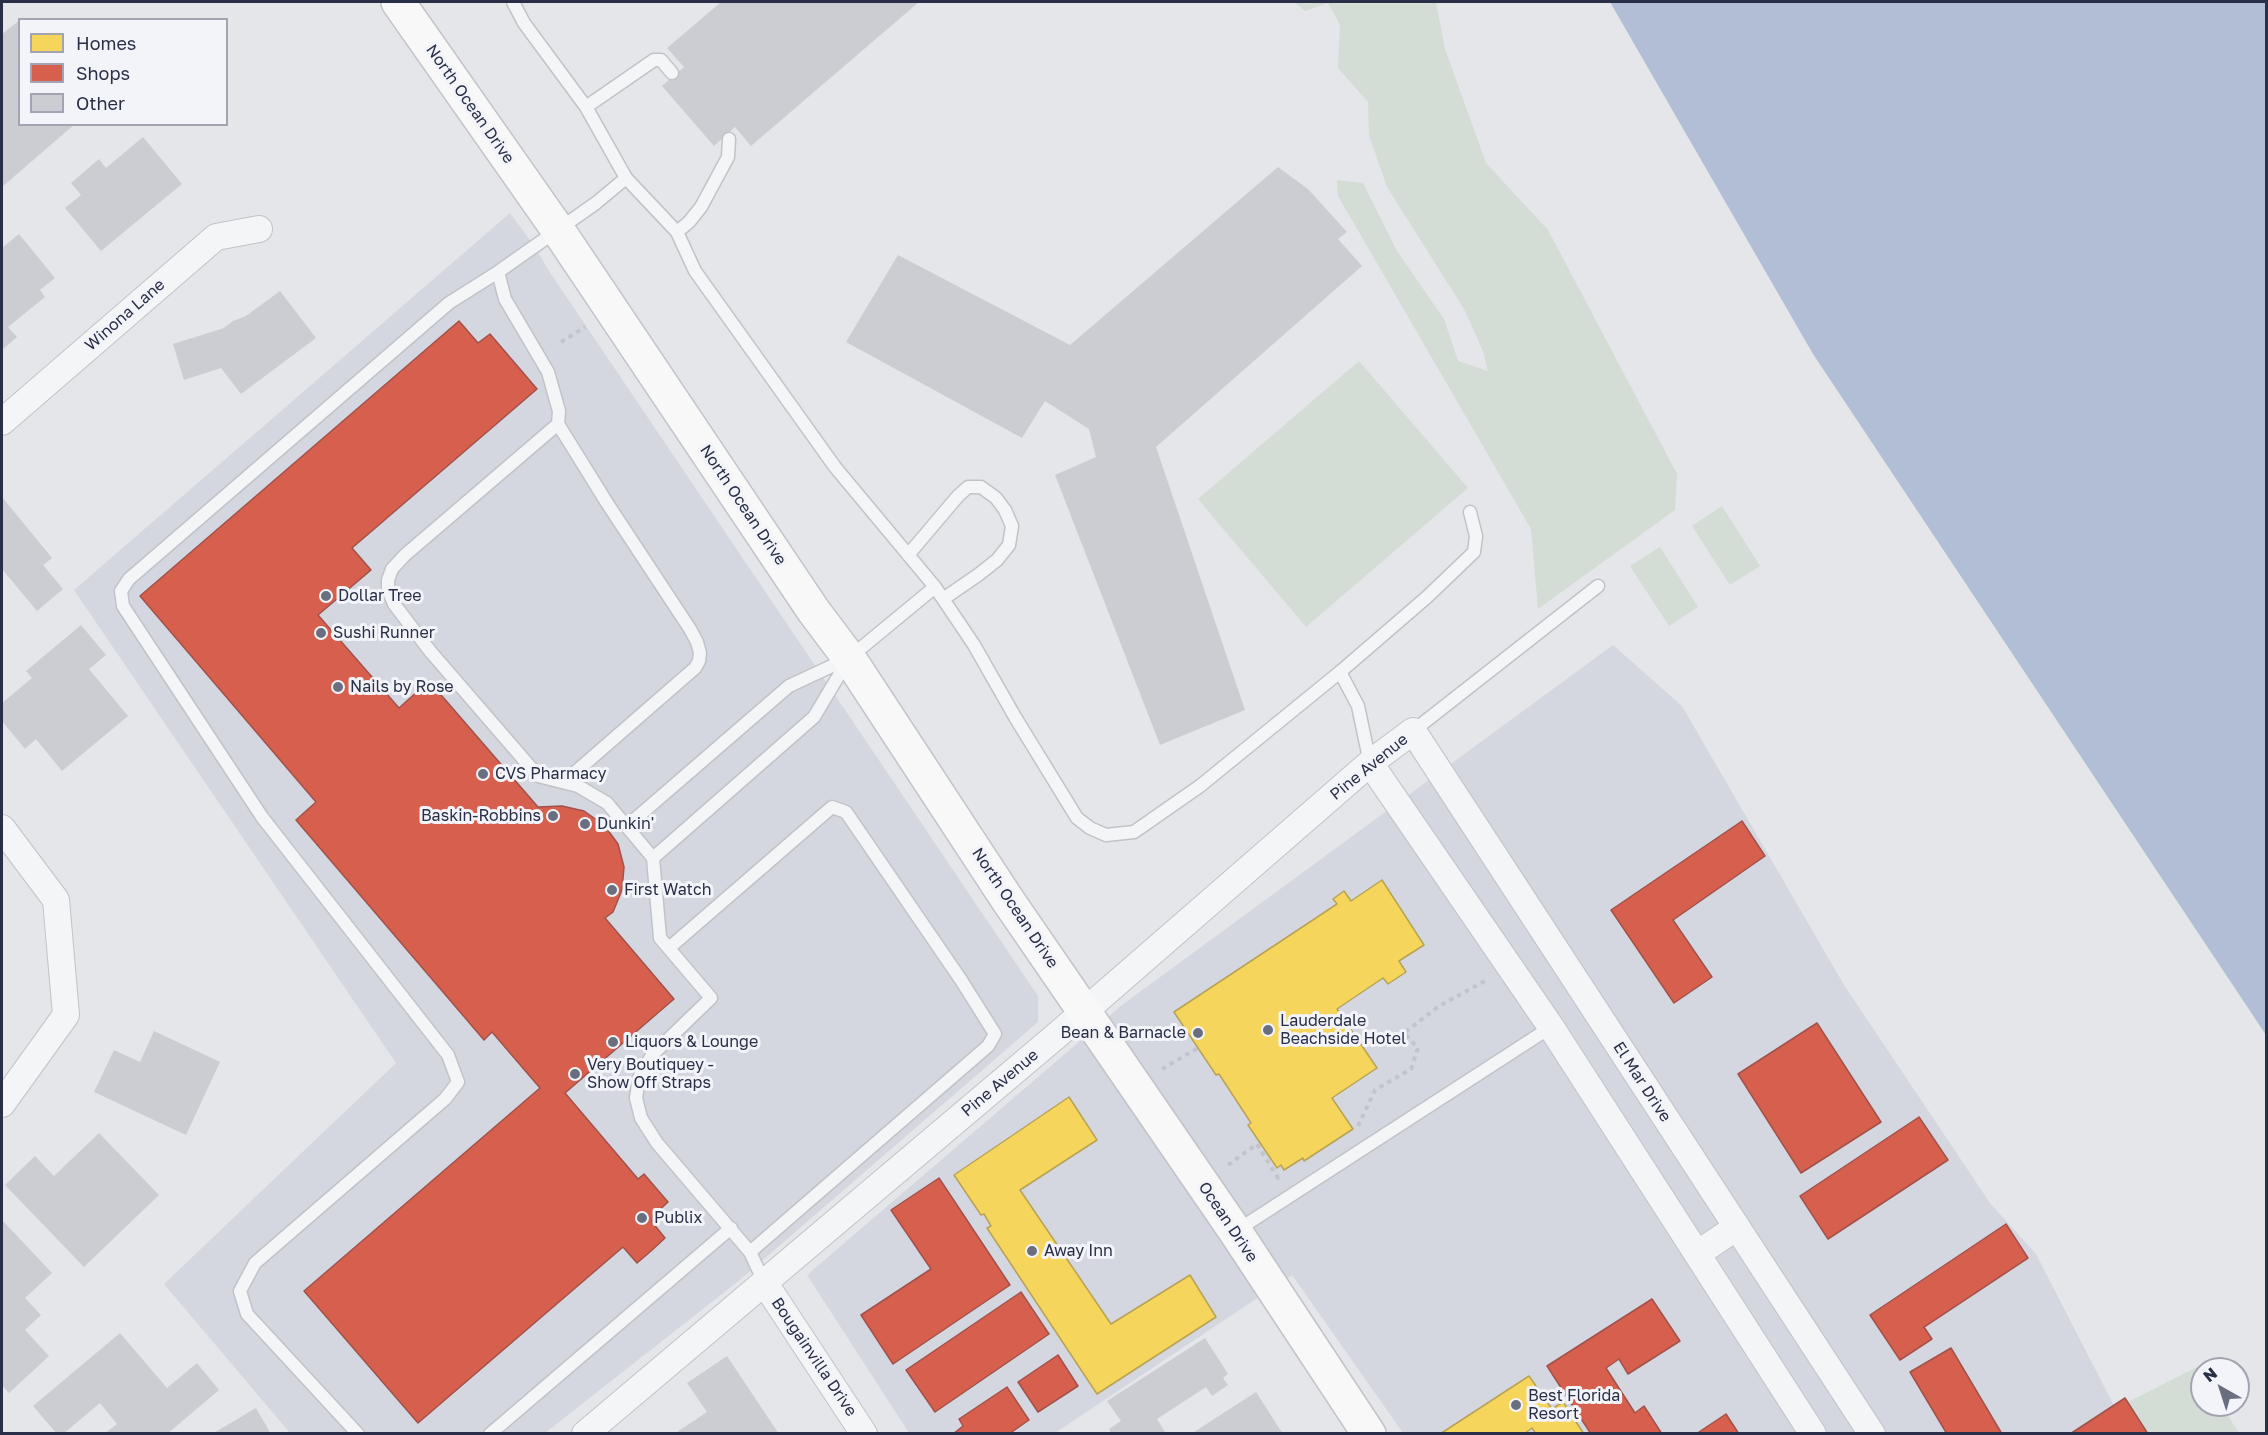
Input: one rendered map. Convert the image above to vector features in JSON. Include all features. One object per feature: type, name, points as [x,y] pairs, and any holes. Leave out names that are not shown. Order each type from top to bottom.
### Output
[{"type":"main road","name":"North Ocean Drive","points":[[398,2],[558,230],[813,610],[849,658],[1085,1012]]},
{"type":"main road","name":"Ocean Drive","points":[[1085,1012],[1235,1231],[1369,1434]]},
{"type":"street","name":"Winona Lane","points":[[2,422],[216,237],[259,229]]},
{"type":"street","name":"Pine Avenue","points":[[585,1434],[1085,1012],[1370,764],[1413,731]]},
{"type":"street","name":"El Mar Drive","points":[[1413,731],[1872,1434]]},
{"type":"street","points":[[1370,764],[1551,1027],[1813,1434]]},
{"type":"street","points":[[2,828],[57,900],[66,1015],[2,1104]]},
{"type":"street","points":[[1697,1254],[1737,1227]]},
{"type":"street","name":"Bougainvilla Drive","points":[[764,1282],[864,1434]]},
{"type":"lane","points":[[513,2],[524,23],[586,107],[626,178],[677,232],[695,271],[835,467],[943,598],[974,645],[1077,818],[1090,828],[1106,835],[1134,832],[1200,786],[1340,672],[1427,597],[1474,552],[1476,536],[1470,512]]},
{"type":"lane","points":[[586,107],[654,60],[661,60],[672,74]]},
{"type":"lane","points":[[677,232],[689,222],[709,193],[728,157],[729,139]]},
{"type":"lane","points":[[358,1434],[248,1314],[240,1291],[255,1263],[446,1099],[458,1083],[448,1055],[262,817],[123,606],[121,591],[129,579],[449,303],[558,230],[626,178]]},
{"type":"lane","points":[[498,272],[505,298],[548,372],[559,411],[558,424],[690,629],[698,642],[700,653],[695,668],[564,782]]},
{"type":"lane","points":[[558,424],[405,555],[392,568],[388,590],[394,604],[430,651],[538,776],[578,786],[607,802],[653,858],[660,938],[711,998],[652,1055],[639,1078],[636,1098],[641,1118],[657,1143],[750,1252],[764,1282]]},
{"type":"lane","points":[[908,555],[968,487],[981,487],[996,498],[1005,510],[1012,526],[1009,545],[997,560],[943,598]]},
{"type":"lane","points":[[1413,731],[1598,586]]},
{"type":"lane","points":[[627,826],[789,686],[849,658],[935,587]]},
{"type":"lane","points":[[653,858],[814,717],[849,658]]},
{"type":"lane","points":[[1340,672],[1358,706],[1370,764]]},
{"type":"lane","points":[[669,948],[832,807],[846,812],[870,845],[995,1034],[988,1046],[750,1252]]},
{"type":"lane","points":[[1235,1231],[1551,1027]]},
{"type":"lane","points":[[490,1434],[731,1228]]},
{"type":"path","points":[[561,342],[586,327]]},
{"type":"path","points":[[1350,1133],[1358,1126],[1375,1090],[1411,1069],[1418,1048],[1404,1033],[1439,1006],[1491,979]]},
{"type":"path","points":[[1158,1071],[1198,1048]]},
{"type":"path","points":[[1225,1167],[1257,1144],[1278,1178],[1287,1172]]},
{"type":"shaded area","points":[[1294,2],[1436,2],[1445,49],[1486,163],[1548,230],[1677,474],[1675,510],[1538,609],[1531,529],[1338,196],[1337,180],[1363,183],[1397,251],[1444,319],[1458,361],[1488,371],[1483,351],[1464,309],[1387,187],[1369,135],[1368,102],[1338,68],[1340,25],[1328,3],[1305,11]]},
{"type":"shaded area","points":[[510,213],[1038,996],[1038,1022],[741,1279],[545,1433],[290,1433],[164,1284],[396,1063],[74,590]]},
{"type":"shaded area","points":[[1359,361],[1468,488],[1306,627],[1198,499]]},
{"type":"shaded area","points":[[1722,506],[1760,566],[1730,585],[1692,526]]},
{"type":"shaded area","points":[[1660,547],[1698,607],[1669,626],[1630,566]]},
{"type":"shaded area","points":[[1613,645],[1682,706],[1844,985],[1990,1203],[2036,1254],[2128,1433],[1403,1433],[1292,1275],[1055,1433],[909,1433],[807,1275],[1122,1005]]},
{"type":"shaded area","points":[[2190,1371],[2190,1417],[2229,1417],[2239,1433],[2131,1433],[2116,1408]]},
{"type":"water","points":[[1610,2],[2266,2],[2266,1035],[1813,354]]},
{"type":"building: Homes","name":"Lauderdale Beachside Hotel","points":[[1382,880],[1424,945],[1399,961],[1406,972],[1388,984],[1383,978],[1337,1009],[1377,1068],[1332,1098],[1353,1129],[1304,1161],[1303,1158],[1284,1170],[1281,1165],[1277,1168],[1248,1125],[1251,1123],[1219,1074],[1216,1075],[1174,1012],[1337,904],[1333,899],[1344,891],[1351,901]]},
{"type":"building: Homes","name":"Away Inn","points":[[1069,1097],[1097,1140],[1020,1190],[1111,1324],[1190,1275],[1216,1317],[1097,1394],[987,1228],[991,1226],[984,1214],[981,1215],[954,1175]]},
{"type":"building: Homes","name":"Best Florida Resort","points":[[1529,1376],[1552,1409],[1563,1402],[1584,1434],[1536,1434],[1532,1428],[1524,1434],[1440,1434]]},
{"type":"building: Shops","points":[[459,321],[478,343],[490,334],[537,389],[352,548],[371,570],[318,615],[399,708],[429,681],[538,807],[562,806],[584,811],[604,825],[618,844],[624,867],[622,890],[613,912],[605,918],[674,999],[565,1093],[638,1179],[644,1174],[668,1202],[653,1216],[652,1222],[665,1238],[651,1251],[637,1263],[623,1247],[418,1423],[304,1291],[540,1088],[492,1032],[484,1040],[296,820],[316,802],[140,596]]},
{"type":"building: Shops","points":[[1742,821],[1765,856],[1673,920],[1712,977],[1674,1003],[1611,910]]},
{"type":"building: Shops","points":[[1817,1023],[1881,1122],[1801,1173],[1738,1074]]},
{"type":"building: Shops","points":[[1919,1117],[1948,1160],[1828,1239],[1800,1196]]},
{"type":"building: Shops","points":[[939,1178],[1010,1285],[893,1364],[861,1315],[931,1269],[891,1210]]},
{"type":"building: Shops","points":[[2006,1224],[2028,1258],[1924,1327],[1932,1339],[1900,1360],[1870,1315]]},
{"type":"building: Shops","points":[[1021,1292],[1049,1334],[935,1412],[906,1370]]},
{"type":"building: Shops","points":[[1652,1299],[1680,1341],[1628,1374],[1619,1359],[1606,1368],[1635,1413],[1644,1406],[1662,1434],[1591,1434],[1547,1366]]},
{"type":"building: Shops","points":[[1951,1348],[2002,1434],[1947,1434],[1910,1372]]},
{"type":"building: Shops","points":[[1058,1355],[1078,1386],[1038,1412],[1018,1382]]},
{"type":"building: Shops","points":[[1007,1387],[1029,1420],[1009,1434],[953,1434],[963,1426],[959,1419]]},
{"type":"building: Shops","points":[[2125,1398],[2148,1434],[2070,1434]]},
{"type":"building: Shops","points":[[1726,1414],[1739,1434],[1696,1434]]},
{"type":"building: Other","points":[[721,2],[919,2],[751,146],[735,127],[714,146],[662,86],[684,67],[667,48]]},
{"type":"building: Other","points":[[18,22],[18,126],[73,126],[2,187],[2,34]]},
{"type":"building: Other","points":[[143,137],[182,184],[101,251],[65,208],[81,195],[71,183],[99,159],[106,168]]},
{"type":"building: Other","points":[[1278,167],[1308,189],[1347,232],[1338,239],[1362,266],[1156,447],[1245,710],[1160,745],[1055,475],[1096,457],[1089,429],[1045,401],[1022,438],[846,342],[898,255],[1070,345]]},
{"type":"building: Other","points":[[19,234],[55,278],[40,290],[45,297],[8,327],[17,337],[2,350],[2,248]]},
{"type":"building: Other","points":[[280,291],[316,338],[241,394],[221,368],[184,380],[173,344],[224,328],[233,321],[246,316]]},
{"type":"building: Other","points":[[2,497],[52,558],[43,565],[63,589],[37,611],[2,569]]},
{"type":"building: Other","points":[[81,625],[106,655],[89,669],[128,716],[62,771],[36,739],[25,749],[2,721],[2,703],[32,678],[26,671]]},
{"type":"building: Other","points":[[154,1031],[220,1062],[186,1135],[94,1092],[114,1050],[140,1062]]},
{"type":"building: Other","points":[[99,1133],[159,1195],[84,1267],[5,1185],[35,1156],[54,1176]]},
{"type":"building: Other","points":[[2,1220],[52,1273],[25,1298],[41,1315],[25,1330],[49,1356],[9,1393],[2,1385]]},
{"type":"building: Other","points":[[120,1333],[167,1388],[197,1363],[219,1390],[167,1434],[104,1434],[117,1424],[100,1403],[63,1434],[57,1434],[33,1406]]},
{"type":"building: Other","points":[[1205,1338],[1228,1374],[1223,1378],[1228,1385],[1212,1396],[1206,1387],[1157,1419],[1166,1434],[1112,1434],[1109,1429],[1121,1421],[1107,1401]]},
{"type":"building: Other","points":[[727,1356],[779,1434],[674,1434],[707,1412],[687,1383]]},
{"type":"building: Other","points":[[1256,1392],[1283,1434],[1191,1434]]},
{"type":"building: Other","points":[[256,1408],[271,1434],[212,1434]]},
{"type":"place","name":"Dollar Tree","points":[[326,596]]},
{"type":"place","name":"Sushi Runner","points":[[321,633]]},
{"type":"place","name":"Nails by Rose","points":[[338,687]]},
{"type":"place","name":"CVS Pharmacy","points":[[483,774]]},
{"type":"place","name":"Baskin-Robbins","points":[[553,816]]},
{"type":"place","name":"Dunkin'","points":[[585,824]]},
{"type":"place","name":"First Watch","points":[[612,890]]},
{"type":"place","name":"Lauderdale Beachside Hotel","points":[[1268,1030]]},
{"type":"place","name":"Bean & Barnacle","points":[[1198,1033]]},
{"type":"place","name":"Liquors & Lounge","points":[[613,1042]]},
{"type":"place","name":"Very Boutiquey - Show Off Straps","points":[[575,1074]]},
{"type":"place","name":"Publix","points":[[642,1218]]},
{"type":"place","name":"Away Inn","points":[[1032,1251]]},
{"type":"place","name":"Best Florida Resort","points":[[1516,1405]]}]
